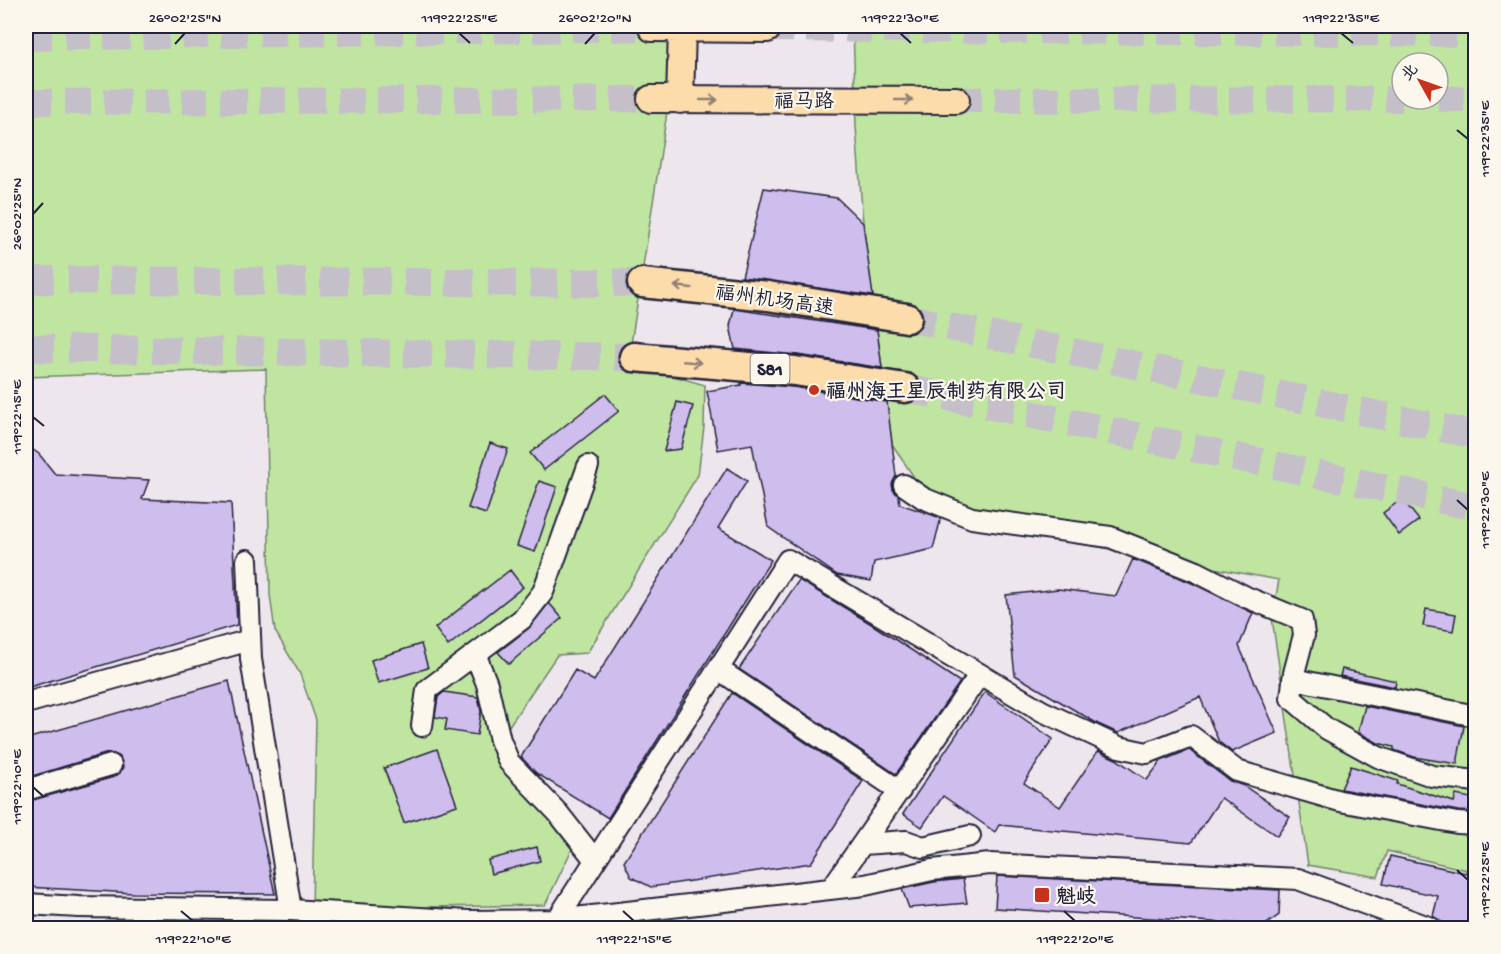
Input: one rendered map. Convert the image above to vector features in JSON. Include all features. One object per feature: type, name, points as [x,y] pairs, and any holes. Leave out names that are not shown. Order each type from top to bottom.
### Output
[{"type":"highway","name":"福州机场高速","points":[[642,283],[768,296],[908,318]]},
{"type":"highway","name":"S81","points":[[634,357],[795,371],[905,388]]},
{"type":"main road","points":[[652,28],[767,29]]},
{"type":"main road","points":[[680,100],[682,29]]},
{"type":"main road","name":"福马路","points":[[651,99],[957,100]]},
{"type":"street","points":[[422,726],[427,690],[476,656],[522,619],[543,592],[588,466]]},
{"type":"street","points":[[904,485],[923,498],[972,518],[1110,537],[1197,572],[1246,597],[1302,620],[1304,635],[1291,698],[1327,729],[1378,757],[1432,776],[1476,781]]},
{"type":"street","points":[[247,560],[251,659],[291,910]]},
{"type":"street","points":[[557,920],[788,560],[1042,711],[1119,747],[1147,753],[1191,736],[1237,771],[1341,801],[1457,823],[1476,824]]},
{"type":"street","points":[[26,703],[250,640]]},
{"type":"street","points":[[476,656],[487,684],[500,740],[509,762],[558,813],[595,860]]},
{"type":"street","points":[[718,669],[900,792]]},
{"type":"street","points":[[831,889],[980,674]]},
{"type":"street","points":[[1293,680],[1476,716]]},
{"type":"street","points":[[26,790],[111,765]]},
{"type":"street","points":[[863,844],[906,841],[922,847],[970,836]]},
{"type":"street","points":[[26,904],[291,910],[468,921],[557,920],[865,885],[932,870],[990,864],[1298,879],[1431,928]]},
{"type":"green space","points":[[26,26],[676,26],[666,119],[628,363],[705,385],[704,427],[698,475],[587,653],[557,655],[494,748],[572,849],[545,905],[312,909],[316,720],[300,674],[275,631],[270,595],[266,369],[26,377]]},
{"type":"green space","points":[[853,26],[1475,26],[1475,872],[1387,851],[1378,877],[1308,865],[1272,618],[1279,580],[941,518],[892,444],[863,223],[856,127]]},
{"type":"building","points":[[764,188],[837,198],[863,223],[873,296],[742,277]]},
{"type":"building","points":[[734,309],[877,330],[882,368],[798,355],[735,349],[730,326]]},
{"type":"building","points":[[741,383],[793,387],[887,402],[896,476],[892,484],[893,490],[899,496],[900,504],[941,518],[933,549],[874,562],[871,581],[837,575],[768,527],[752,444],[718,450],[707,391],[741,385]]},
{"type":"building","points":[[605,394],[619,411],[544,470],[530,453]]},
{"type":"building","points":[[677,402],[693,406],[681,449],[664,451]]},
{"type":"building","points":[[490,443],[508,449],[486,514],[468,508]]},
{"type":"building","points":[[26,445],[39,454],[55,474],[149,480],[142,499],[231,503],[237,625],[26,688]]},
{"type":"building","points":[[727,468],[747,481],[718,528],[771,560],[608,818],[536,773],[521,757],[575,670],[594,681]]},
{"type":"building","points":[[539,481],[557,487],[535,552],[517,546]]},
{"type":"building","points":[[1402,499],[1419,520],[1399,535],[1383,513]]},
{"type":"building","points":[[1133,559],[1192,583],[1253,613],[1239,646],[1277,733],[1232,752],[1219,742],[1200,697],[1118,733],[1098,724],[1015,675],[1006,595],[1058,589],[1116,596]]},
{"type":"building","points":[[510,570],[523,587],[448,646],[435,628]]},
{"type":"building","points":[[799,580],[960,682],[896,774],[739,669]]},
{"type":"building","points":[[549,603],[562,618],[509,664],[498,652],[529,628]]},
{"type":"building","points":[[1426,609],[1456,614],[1453,631],[1423,626]]},
{"type":"building","points":[[421,644],[428,668],[378,683],[371,660]]},
{"type":"building","points":[[1342,669],[1396,681],[1395,687],[1340,676]]},
{"type":"building","points":[[229,681],[275,894],[133,893],[26,887],[26,802],[114,777],[123,767],[120,757],[108,753],[26,778],[26,739]]},
{"type":"building","points":[[444,692],[478,697],[481,711],[477,735],[445,730],[447,719],[435,717],[438,697]]},
{"type":"building","points":[[985,692],[1053,739],[1024,783],[1060,807],[1098,751],[1116,759],[1147,780],[1161,761],[1189,750],[1230,781],[1244,786],[1290,817],[1277,836],[1221,798],[1191,843],[999,825],[995,832],[943,796],[922,827],[903,814]]},
{"type":"building","points":[[732,693],[863,781],[811,863],[651,887],[631,877],[624,862]]},
{"type":"building","points":[[1365,706],[1464,726],[1457,764],[1414,757],[1394,750],[1394,747],[1378,743],[1358,732]]},
{"type":"building","points":[[437,749],[457,805],[404,823],[384,768]]},
{"type":"building","points":[[1351,766],[1398,781],[1397,784],[1454,802],[1456,795],[1476,799],[1476,812],[1458,811],[1341,789]]},
{"type":"building","points":[[537,847],[540,861],[491,874],[488,860]]},
{"type":"building","points":[[1472,851],[1476,852],[1476,928],[1464,928],[1441,922],[1433,916],[1438,896],[1383,884],[1390,856],[1466,873]]},
{"type":"building","points":[[997,876],[1280,890],[1279,915],[1261,928],[1252,928],[1245,924],[995,908]]},
{"type":"building","points":[[963,879],[967,903],[909,908],[902,889],[934,882]]},
{"type":"tunnel","points":[[26,38],[652,28]]},
{"type":"tunnel","points":[[767,29],[1476,34]]},
{"type":"tunnel","points":[[26,102],[651,99]]},
{"type":"tunnel","points":[[956,100],[1390,99]]},
{"type":"tunnel","points":[[1450,99],[1476,99]]},
{"type":"tunnel","points":[[26,280],[642,283]]},
{"type":"tunnel","points":[[907,318],[1476,435]]},
{"type":"tunnel","points":[[26,348],[634,357]]},
{"type":"tunnel","points":[[905,388],[1476,507]]},
{"type":"place","name":"福州海王星辰制药有限公司","points":[[814,390]]},
{"type":"place","name":"魁岐","points":[[1042,895]]}]
